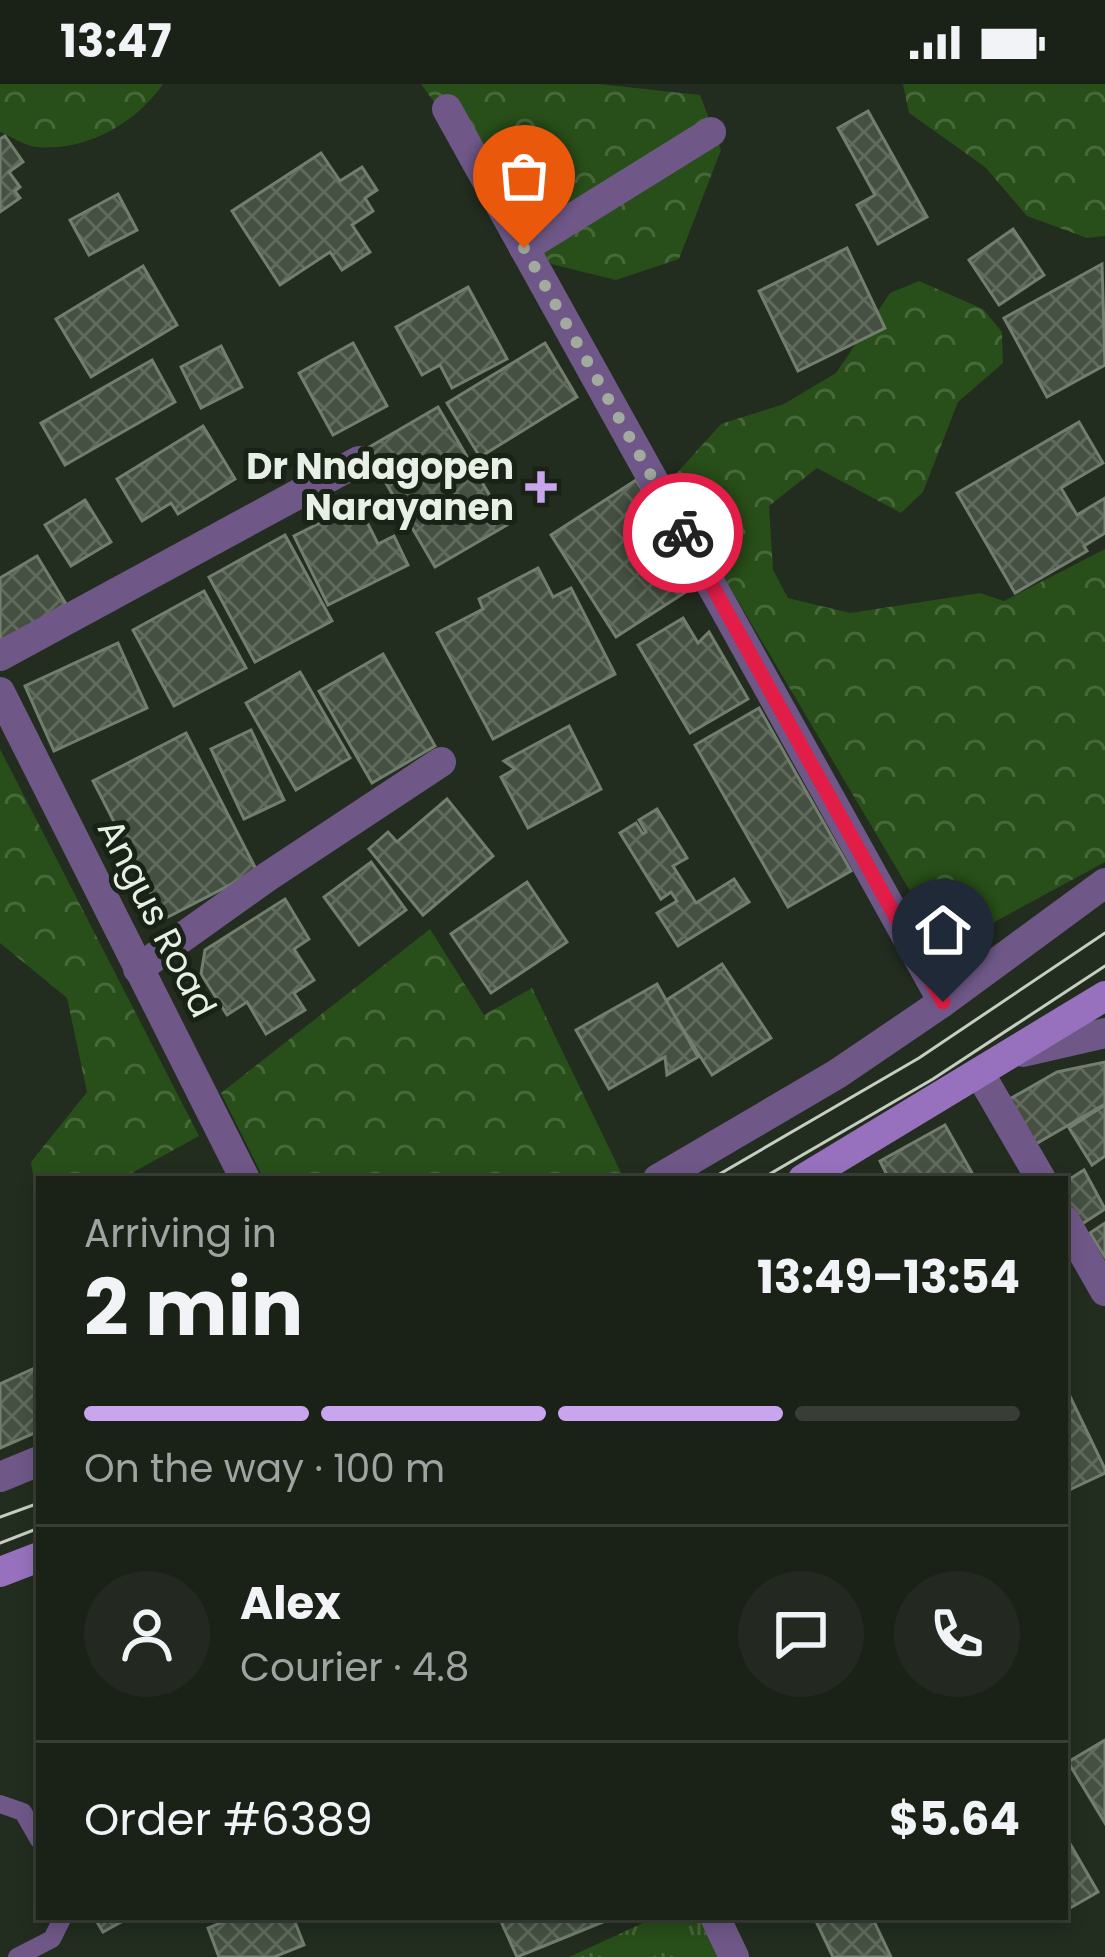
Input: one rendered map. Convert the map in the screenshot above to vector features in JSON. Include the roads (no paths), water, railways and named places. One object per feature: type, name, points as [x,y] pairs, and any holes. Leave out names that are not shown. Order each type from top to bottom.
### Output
[{"type":"street","points":[[447,110],[943,1002]]},
{"type":"street","points":[[524,248],[711,132]]},
{"type":"street","points":[[0,656],[359,461]]},
{"type":"street","name":"Angus Road","points":[[0,692],[243,1176]]},
{"type":"street","points":[[138,969],[441,762]]},
{"type":"street","points":[[663,1176],[837,1074],[1105,883]]},
{"type":"street","points":[[808,1176],[1105,996]]},
{"type":"street","points":[[1009,1056],[1105,1033]]},
{"type":"street","points":[[980,1073],[1039,1176]]},
{"type":"street","points":[[1068,1226],[1105,1291]]},
{"type":"street","points":[[0,1477],[36,1462]]},
{"type":"street","points":[[0,1572],[36,1558]]},
{"type":"street","points":[[716,1920],[734,1957]]},
{"type":"lane","points":[[0,1804],[23,1812],[36,1835]]},
{"type":"lane","points":[[17,1957],[52,1939],[62,1920]]},
{"type":"tram line","points":[[716,1176],[919,1058],[1105,933]]},
{"type":"tram line","points":[[766,1176],[933,1079],[1105,966]]},
{"type":"tram line","points":[[0,1517],[36,1504]]},
{"type":"tram line","points":[[0,1543],[36,1529]]},
{"type":"place","name":"Dr Nndagopen Narayanen","points":[[541,487]]}]
